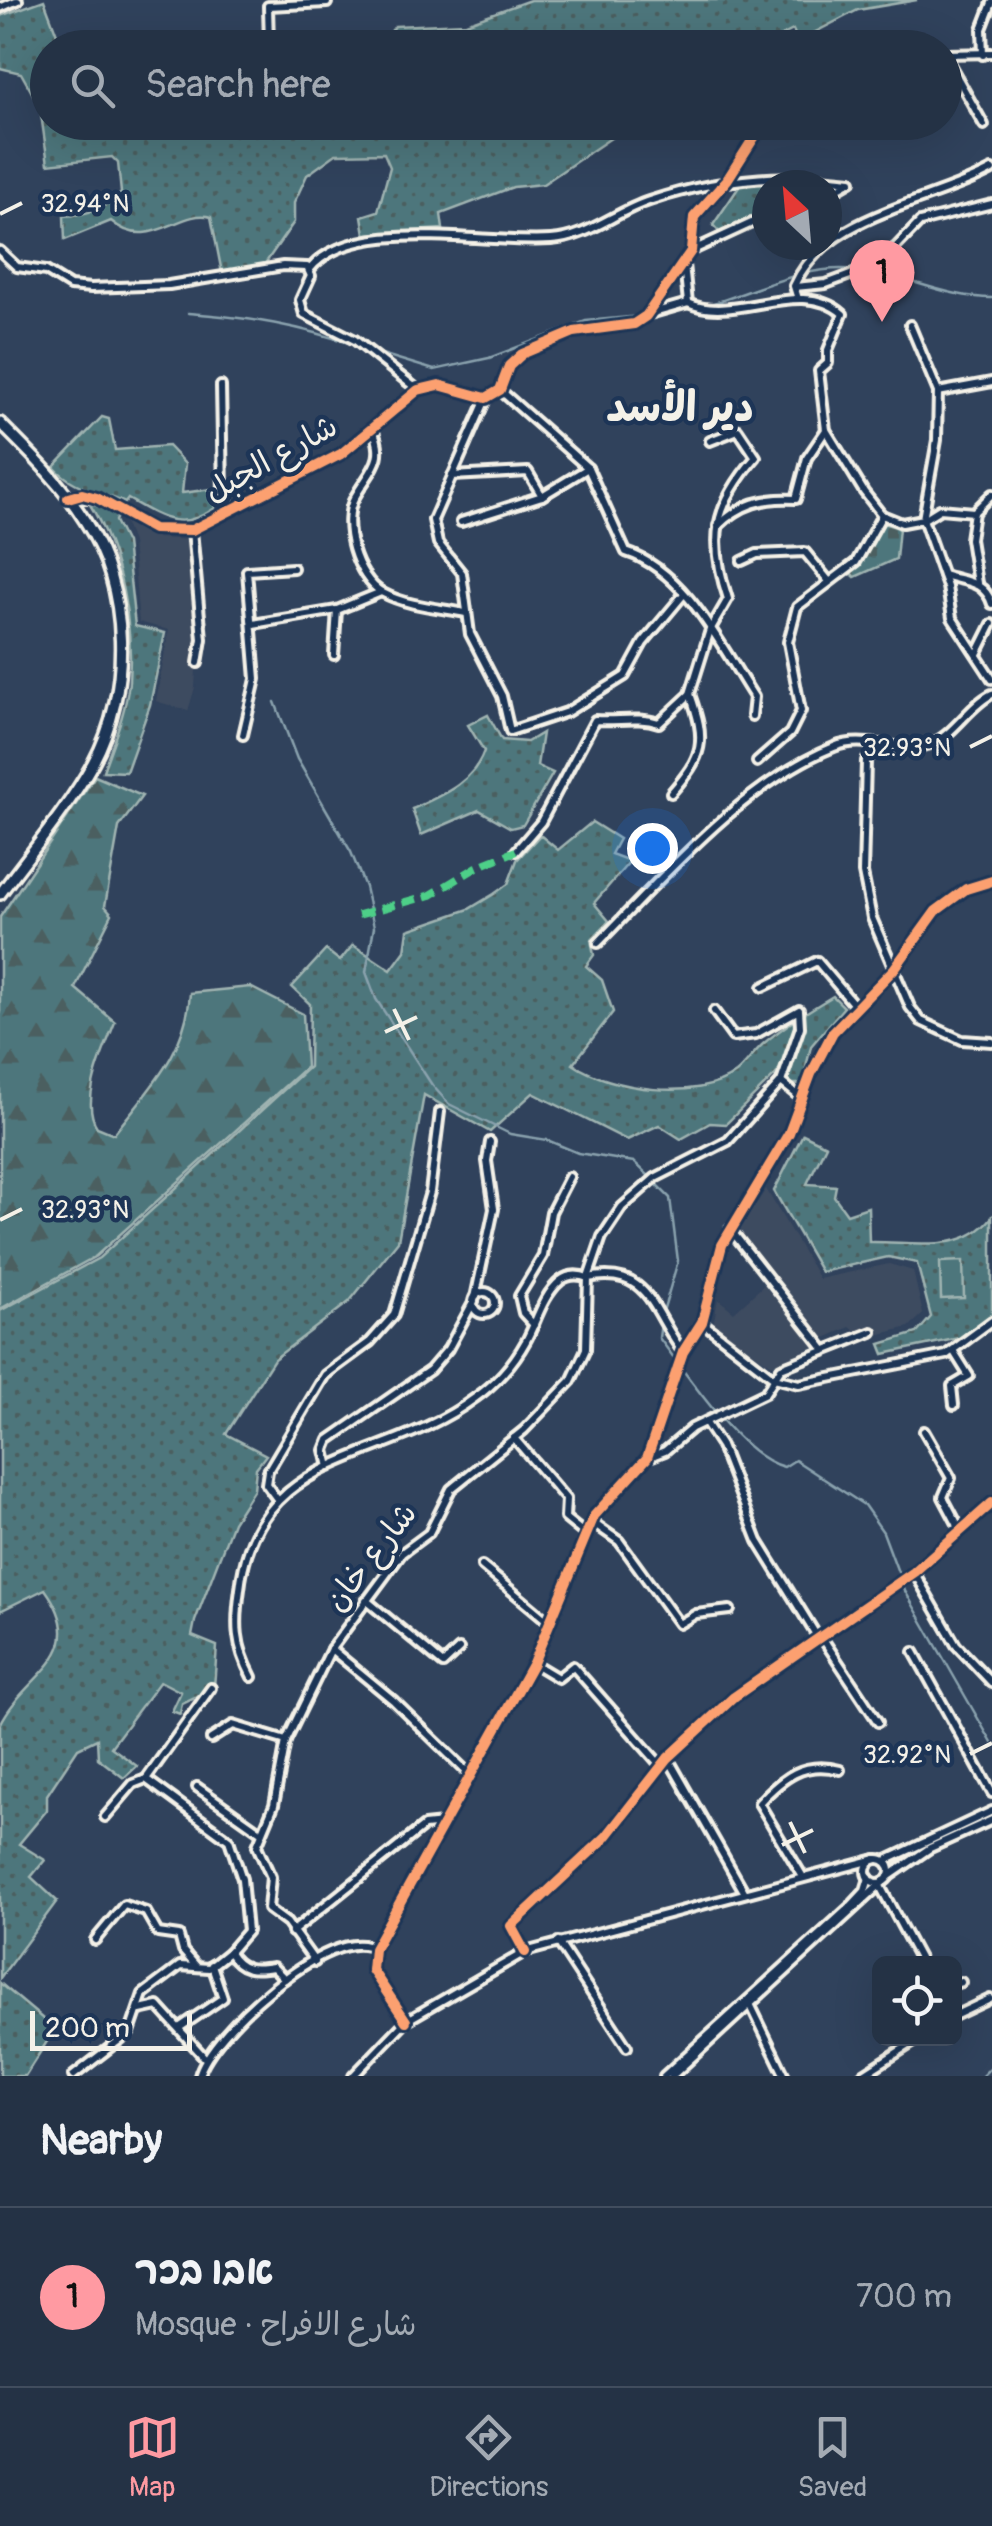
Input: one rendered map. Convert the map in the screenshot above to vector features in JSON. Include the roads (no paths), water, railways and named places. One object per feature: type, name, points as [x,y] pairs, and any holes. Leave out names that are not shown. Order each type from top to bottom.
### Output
[{"type":"main road","points":[[0,423],[68,498],[91,530],[112,583],[121,647],[118,689],[93,762],[0,894]]},
{"type":"street","points":[[0,8],[18,0]]},
{"type":"street","points":[[271,30],[268,6],[327,3]]},
{"type":"street","points":[[982,55],[982,28],[992,3]]},
{"type":"street","points":[[962,54],[992,53]]},
{"type":"street","points":[[962,86],[984,125]]},
{"type":"street","points":[[692,251],[694,217],[728,180],[753,140]]},
{"type":"street","points":[[798,299],[794,286],[800,272],[841,235],[992,170]]},
{"type":"street","points":[[0,252],[17,266],[46,271],[70,286],[169,285],[283,266],[310,269],[332,249],[367,241],[436,235],[482,242],[574,237],[646,202],[728,180],[752,182]]},
{"type":"street","points":[[794,286],[826,284],[861,271],[896,247],[920,222],[992,204]]},
{"type":"street","points":[[646,316],[692,251],[752,223]]},
{"type":"street","points":[[684,262],[688,303]]},
{"type":"street","points":[[310,269],[311,276],[300,300],[304,314],[355,340],[418,390],[438,385],[486,398]]},
{"type":"street","points":[[684,594],[643,642],[625,676],[567,712],[510,732],[502,696],[480,660],[466,613],[462,573],[438,543],[432,520],[486,398],[500,390],[509,366],[522,354],[574,332],[634,324],[646,316],[688,303],[707,312],[798,299],[832,304],[843,314],[828,350],[828,363],[819,371],[826,430],[882,515],[902,523],[923,519],[940,509],[974,512]]},
{"type":"street","points":[[910,325],[938,392],[937,440],[923,519],[943,576],[952,618],[992,679]]},
{"type":"street","points":[[938,392],[992,382]]},
{"type":"street","points":[[221,386],[223,492],[230,508]]},
{"type":"street","name":"شارع الجبل","points":[[68,498],[82,494],[97,498],[153,528],[192,530],[340,454],[418,390]]},
{"type":"street","points":[[500,390],[588,468],[626,552],[645,558],[684,594],[754,697],[752,716]]},
{"type":"street","points":[[372,428],[381,445],[380,458],[348,516],[350,536],[364,570],[381,592]]},
{"type":"street","points":[[516,851],[541,822],[594,720],[627,722],[641,717],[659,723],[690,694],[710,630],[728,599],[717,565],[717,527],[728,489],[756,457],[738,430],[710,441]]},
{"type":"street","points":[[717,527],[735,509],[763,500],[796,499],[807,458],[826,430]]},
{"type":"street","points":[[461,522],[542,496],[588,468]]},
{"type":"street","points":[[452,476],[528,472],[542,496]]},
{"type":"street","points":[[977,583],[970,539],[974,512],[992,494]]},
{"type":"street","points":[[757,762],[790,733],[800,711],[788,642],[798,608],[828,580],[856,562],[882,515]]},
{"type":"street","points":[[192,530],[202,639],[198,663]]},
{"type":"street","points":[[742,562],[756,554],[805,552],[828,580]]},
{"type":"street","points":[[243,735],[256,694],[247,571],[292,568]]},
{"type":"street","points":[[943,576],[977,583],[987,591],[992,604]]},
{"type":"street","points":[[253,624],[337,610],[381,592],[466,613]]},
{"type":"street","points":[[334,655],[337,610]]},
{"type":"street","points":[[976,654],[992,624]]},
{"type":"street","points":[[671,794],[694,767],[702,739],[690,694]]},
{"type":"street","points":[[598,943],[701,839],[802,762],[837,745],[861,740],[878,745],[932,743],[992,694]]},
{"type":"street","points":[[878,745],[866,761],[863,873],[872,918],[910,1007],[922,1021],[962,1040],[992,1042]]},
{"type":"street","points":[[647,1458],[684,1352],[702,1322],[730,1229],[789,1134],[801,1098],[833,1032],[894,969],[936,912],[966,889],[992,881]]},
{"type":"street","points":[[763,987],[817,961],[856,1007]]},
{"type":"street","points":[[714,1012],[733,1036],[756,1034],[799,1010],[800,1026],[781,1082],[801,1098]]},
{"type":"street","name":"شارع خان","points":[[315,1962],[268,1909],[271,1877],[257,1846],[274,1805],[286,1741],[332,1649],[402,1553],[430,1533],[452,1488],[514,1438],[571,1381],[586,1349],[588,1278],[602,1236],[622,1207],[655,1178],[728,1141],[781,1082]]},
{"type":"street","points":[[277,1499],[266,1484],[268,1471],[325,1374],[370,1342],[399,1305],[430,1192],[440,1112]]},
{"type":"street","points":[[329,1467],[326,1450],[330,1440],[430,1370],[464,1320],[474,1299],[494,1210],[487,1161],[490,1142]]},
{"type":"street","points":[[534,1325],[523,1313],[519,1296],[542,1256],[551,1212],[569,1177]]},
{"type":"street","points":[[730,1229],[824,1350]]},
{"type":"street","points":[[464,1320],[479,1312],[487,1313],[495,1306],[478,1273]]},
{"type":"street","points":[[252,1676],[238,1651],[234,1630],[241,1580],[250,1540],[277,1499],[298,1480],[443,1418],[476,1398],[510,1365],[558,1282],[574,1275],[588,1278],[612,1273],[639,1286],[684,1352]]},
{"type":"street","points":[[474,1299],[488,1293]]},
{"type":"street","points":[[474,1299],[479,1312]]},
{"type":"street","points":[[702,1322],[774,1378],[799,1384],[954,1352],[992,1321]]},
{"type":"street","points":[[406,2021],[376,1980],[372,1970],[374,1948],[533,1663],[592,1522],[647,1458],[765,1393],[781,1368],[872,1332]]},
{"type":"street","points":[[954,1352],[968,1376],[952,1386],[954,1405]]},
{"type":"street","points":[[706,1423],[721,1446],[758,1541],[878,1722]]},
{"type":"street","points":[[924,1431],[951,1478],[942,1497],[961,1530]]},
{"type":"street","points":[[514,1438],[566,1499],[565,1518],[586,1535]]},
{"type":"street","points":[[524,1952],[511,1926],[606,1837],[668,1758],[734,1697],[914,1572],[992,1503]]},
{"type":"street","points":[[592,1522],[619,1540],[680,1624],[696,1614],[730,1610]]},
{"type":"street","points":[[482,1566],[550,1623]]},
{"type":"street","points":[[914,1572],[956,1645],[992,1683]]},
{"type":"street","points":[[366,1600],[443,1664],[459,1648]]},
{"type":"street","points":[[332,1649],[394,1700],[470,1775]]},
{"type":"street","points":[[914,1652],[992,1792]]},
{"type":"street","points":[[533,1663],[558,1678],[572,1666],[662,1767]]},
{"type":"street","points":[[104,1817],[133,1784],[146,1780],[212,1688]]},
{"type":"street","points":[[211,1739],[232,1726],[286,1741]]},
{"type":"street","points":[[668,1758],[746,1893]]},
{"type":"street","points":[[804,1877],[759,1802],[791,1774],[826,1766],[840,1770]]},
{"type":"street","points":[[73,2076],[130,2032],[144,1994],[180,1966],[212,1965],[247,1931],[242,1879],[230,1840],[146,1780]]},
{"type":"street","points":[[196,1787],[262,1833]]},
{"type":"street","points":[[664,2076],[866,1891],[869,1863],[992,1811]]},
{"type":"street","points":[[672,2076],[884,1882],[930,1848],[992,1820]]},
{"type":"street","points":[[292,1932],[424,1826],[443,1824]]},
{"type":"street","points":[[357,2075],[406,2021],[524,1952],[880,1860]]},
{"type":"street","points":[[880,1860],[884,1882],[918,1956]]},
{"type":"street","points":[[846,1866],[884,1882]]},
{"type":"street","points":[[95,1940],[124,1905],[146,1912],[158,1932],[180,1936],[184,1951],[196,1967]]},
{"type":"street","points":[[199,2076],[205,2058],[270,1988],[348,1942],[365,1942],[374,1948]]},
{"type":"street","points":[[558,1942],[627,2047]]},
{"type":"street","points":[[229,1952],[236,1964],[248,1970],[273,1967],[286,1979]]},
{"type":"street","points":[[178,2028],[221,2002],[220,1982],[212,1965]]},
{"type":"street","points":[[962,2012],[990,1999]]},
{"type":"street","points":[[140,2010],[158,2006],[205,2058]]},
{"type":"street","points":[[751,2006],[785,2076]]},
{"type":"street","points":[[860,2076],[907,2046]]},
{"type":"waterway","points":[[707,305],[800,274],[858,270]]},
{"type":"waterway","points":[[866,271],[960,295],[992,298]]},
{"type":"waterway","points":[[658,314],[695,308]]},
{"type":"waterway","points":[[188,313],[274,324],[358,346]]},
{"type":"waterway","points":[[375,352],[434,370],[489,358],[586,321],[640,316]]},
{"type":"waterway","points":[[275,702],[297,759],[351,852],[365,887],[374,927],[366,972],[376,999],[432,1085],[449,1104],[510,1134],[547,1140],[578,1153],[634,1162],[650,1177]]},
{"type":"waterway","points":[[655,1183],[670,1198],[678,1261],[662,1315]]},
{"type":"waterway","points":[[661,1323],[659,1338],[732,1431],[767,1460],[784,1467],[795,1460],[864,1505],[883,1532],[905,1591],[992,1743]]},
{"type":"waterway","points":[[982,2076],[992,2066]]},
{"type":"place","name":"אבו בכר","points":[[882,322]]},
{"type":"district","name":"دير الأسد","points":[[680,408]]}]
